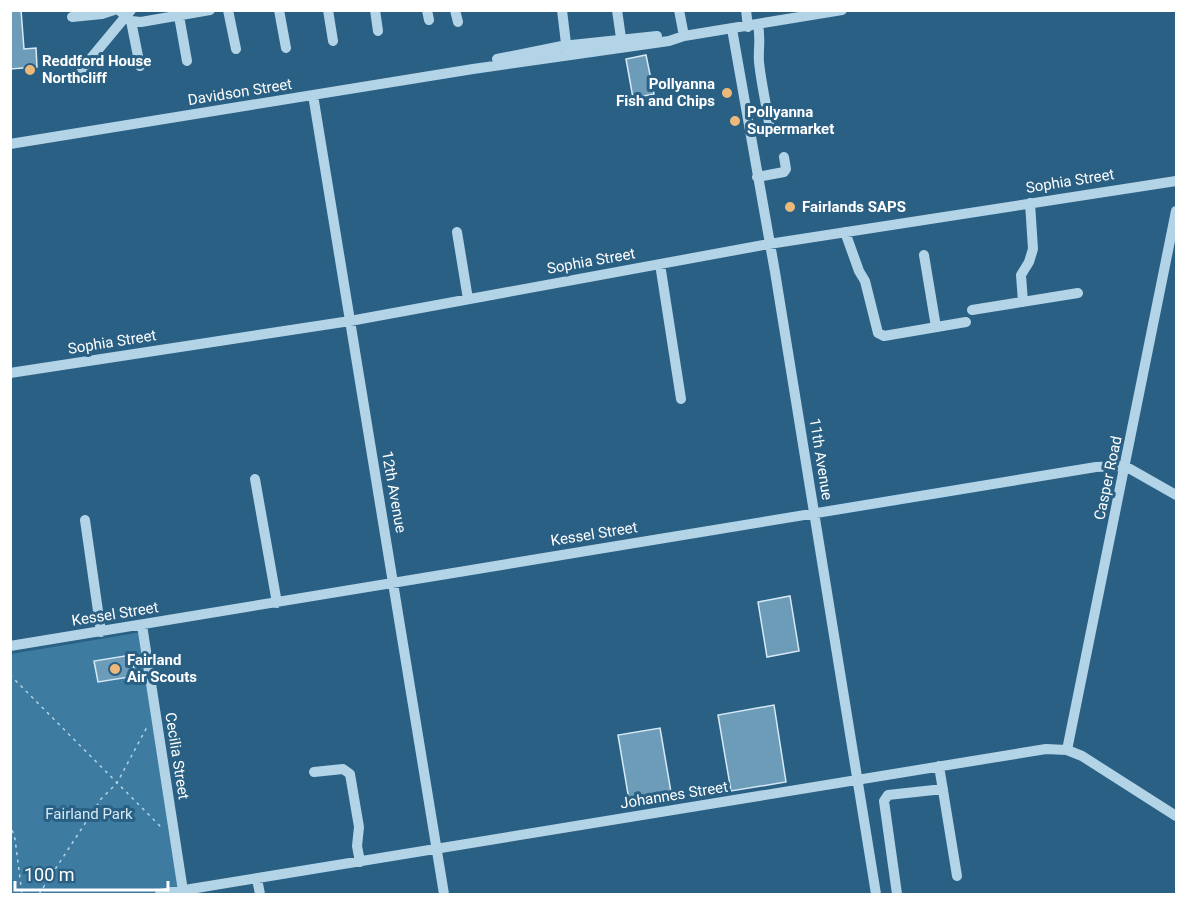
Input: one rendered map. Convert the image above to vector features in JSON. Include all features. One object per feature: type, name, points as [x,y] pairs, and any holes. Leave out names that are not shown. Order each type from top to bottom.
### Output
[{"type":"street","points":[[72,17],[124,14],[141,22],[210,10]]},
{"type":"street","points":[[228,10],[236,49]]},
{"type":"street","points":[[279,10],[286,48]]},
{"type":"street","points":[[328,10],[333,41]]},
{"type":"street","points":[[375,10],[378,31]]},
{"type":"street","points":[[563,10],[573,34],[586,43]]},
{"type":"street","points":[[563,10],[567,50]]},
{"type":"street","points":[[616,10],[621,38]]},
{"type":"street","points":[[679,10],[684,36]]},
{"type":"street","points":[[746,10],[761,41],[758,50],[759,63],[769,123]]},
{"type":"street","name":"Davidson Street","points":[[10,144],[473,69],[567,50],[669,41],[684,36],[836,11]]},
{"type":"street","points":[[124,14],[140,66]]},
{"type":"street","points":[[82,69],[124,14]]},
{"type":"street","points":[[179,16],[187,61]]},
{"type":"street","name":"11th Avenue","points":[[732,29],[815,513],[876,894]]},
{"type":"street","name":"Davidson Street","points":[[567,50],[586,43],[621,38],[684,36]]},
{"type":"street","name":"12th Avenue","points":[[313,95],[444,894]]},
{"type":"street","points":[[758,177],[784,172],[786,169],[784,157]]},
{"type":"street","name":"Sophia Street","points":[[10,373],[350,321],[769,244],[1176,181]]},
{"type":"street","points":[[1023,302],[1021,275],[1029,262],[1033,249],[1030,203]]},
{"type":"street","name":"Casper Road","points":[[1067,750],[1176,212]]},
{"type":"street","points":[[457,232],[468,299]]},
{"type":"street","points":[[845,232],[865,281],[878,333],[884,336],[966,322]]},
{"type":"street","points":[[924,255],[936,327]]},
{"type":"street","points":[[660,264],[681,399]]},
{"type":"street","points":[[972,310],[1078,293]]},
{"type":"street","points":[[1125,466],[1176,495]]},
{"type":"street","name":"Kessel Street","points":[[10,646],[1096,467],[1125,466]]},
{"type":"street","points":[[255,479],[277,603]]},
{"type":"street","points":[[85,520],[101,632]]},
{"type":"street","name":"Cecilia Street","points":[[142,625],[176,843],[191,891]]},
{"type":"street","name":"Johannes Street","points":[[160,894],[191,891],[1046,749],[1067,750],[1090,760],[1176,816]]},
{"type":"street","points":[[939,766],[957,876]]},
{"type":"street","points":[[314,772],[343,770],[350,774],[359,827],[357,846],[360,862]]},
{"type":"street","points":[[897,894],[884,801],[888,795],[943,789]]},
{"type":"street","points":[[257,879],[260,894]]},
{"type":"path","points":[[10,675],[176,843]]},
{"type":"path","points":[[39,894],[101,799],[117,783],[148,724]]},
{"type":"path","points":[[10,823],[15,839],[22,894]]},
{"type":"green space","name":"Fairland Park","points":[[142,632],[180,892],[166,894],[11,894],[11,654]]},
{"type":"building","points":[[10,10],[21,10],[24,49],[36,48],[37,67],[10,69]]},
{"type":"building","points":[[646,55],[654,94],[633,98],[626,59]]},
{"type":"building","points":[[790,596],[799,651],[767,657],[758,602]]},
{"type":"building","name":"Fairland Air Scouts","points":[[131,655],[136,676],[98,682],[94,661]]},
{"type":"building","points":[[774,705],[786,782],[731,791],[718,715]]},
{"type":"building","points":[[660,728],[671,792],[629,800],[618,735]]},
{"type":"place","name":"Reddford House Northcliff","points":[[30,70]]},
{"type":"place","name":"Pollyanna Fish and Chips","points":[[727,93]]},
{"type":"place","name":"Pollyanna Supermarket","points":[[735,121]]},
{"type":"place","name":"Fairlands SAPS","points":[[790,207]]},
{"type":"place","name":"Fairland Air Scouts","points":[[115,669]]}]
